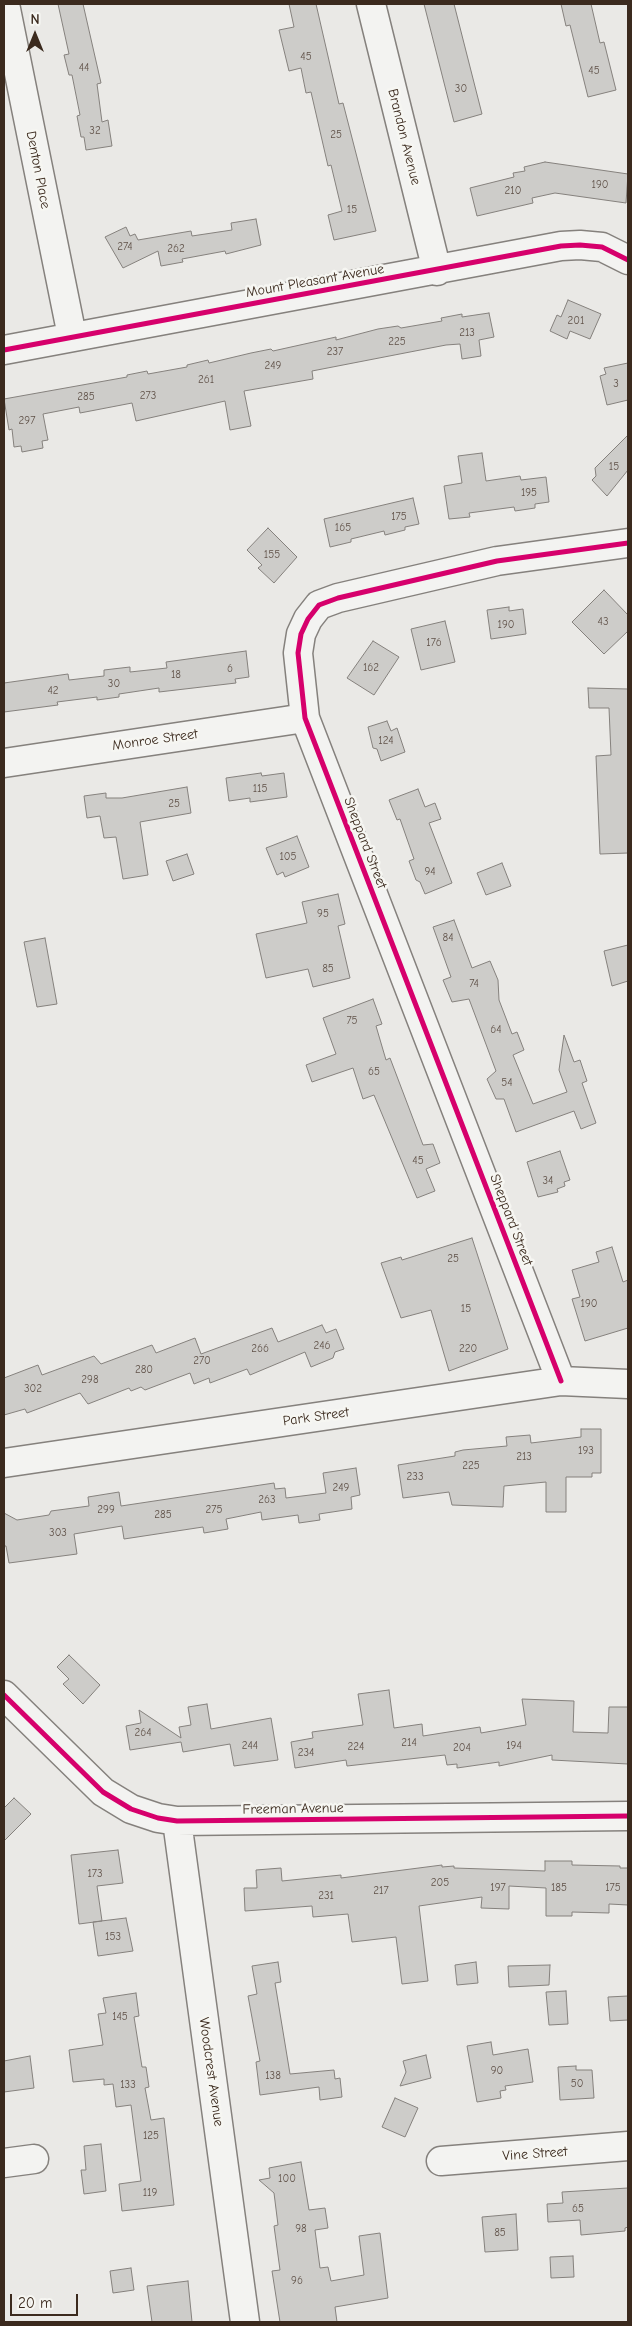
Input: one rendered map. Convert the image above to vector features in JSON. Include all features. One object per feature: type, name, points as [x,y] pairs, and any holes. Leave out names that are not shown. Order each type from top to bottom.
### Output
[{"type":"street","name":"Denton Place","points":[[4,4],[72,336]]},
{"type":"street","name":"Brandon Avenue","points":[[371,4],[437,271]]},
{"type":"street","name":"Mount Pleasant Avenue","points":[[4,350],[72,336],[437,271],[561,246],[602,247],[628,260]]},
{"type":"street","name":"Sheppard Street","points":[[561,1381],[305,718],[298,653],[301,634],[308,619],[319,605],[338,598],[497,560],[628,542]]},
{"type":"street","name":"Monroe Street","points":[[4,763],[305,718]]},
{"type":"street","name":"Park Street","points":[[4,1463],[561,1381],[628,1384]]},
{"type":"street","name":"Freeman Avenue","points":[[4,1695],[103,1792],[131,1809],[158,1818],[177,1821],[628,1816]]},
{"type":"street","name":"Woodcrest Avenue","points":[[177,1821],[244,2322]]},
{"type":"street","name":"Vine Street","points":[[441,2161],[628,2146]]},
{"type":"street","points":[[4,2163],[34,2159]]},
{"type":"building","points":[[58,4],[83,4],[101,83],[97,84],[102,122],[108,120],[112,146],[86,150],[84,137],[81,137],[77,116],[80,115],[72,75],[69,75],[64,55],[69,54]]},
{"type":"building","points":[[289,4],[316,4],[339,104],[343,103],[376,231],[334,240],[328,215],[342,211],[331,165],[328,166],[311,92],[306,93],[301,68],[289,71],[279,30],[294,27]]},
{"type":"building","points":[[424,4],[454,4],[482,114],[454,122]]},
{"type":"building","points":[[561,4],[591,4],[600,43],[604,42],[616,90],[588,97],[570,25],[566,26]]},
{"type":"building","points":[[545,162],[628,174],[626,203],[555,193],[532,198],[533,203],[477,216],[470,188],[514,177],[513,173],[525,171],[524,167]]},
{"type":"building","points":[[256,219],[261,245],[226,254],[225,251],[182,259],[183,262],[161,266],[158,251],[123,268],[105,237],[126,227],[130,236],[135,234],[138,240],[191,231],[192,236],[232,230],[231,223]]},
{"type":"building","points":[[568,300],[601,314],[590,339],[570,331],[567,339],[550,331],[557,315],[561,317]]},
{"type":"building","points":[[489,313],[494,337],[479,340],[481,356],[462,359],[460,344],[446,345],[312,371],[313,379],[244,391],[251,426],[230,430],[225,401],[136,421],[132,403],[80,413],[79,407],[43,414],[48,440],[42,441],[43,448],[22,452],[21,446],[14,447],[12,429],[9,430],[4,399],[127,377],[127,375],[147,371],[148,374],[187,367],[187,365],[208,360],[209,363],[336,337],[336,340],[378,329],[398,326],[401,328],[442,321],[441,318],[462,314],[462,317]]},
{"type":"building","points":[[628,363],[628,400],[607,405],[600,376],[606,374],[604,368]]},
{"type":"building","points":[[628,435],[628,470],[607,496],[592,480],[596,476],[595,468]]},
{"type":"building","points":[[482,453],[486,481],[520,476],[521,480],[546,477],[549,502],[535,504],[535,508],[515,511],[514,507],[469,513],[470,517],[449,519],[444,486],[462,483],[458,456]]},
{"type":"building","points":[[413,498],[419,524],[385,535],[384,531],[351,539],[351,542],[330,547],[324,519]]},
{"type":"building","points":[[268,528],[297,557],[274,583],[258,568],[262,565],[247,550]]},
{"type":"building","points":[[604,590],[628,615],[628,631],[604,654],[572,622]]},
{"type":"building","points":[[509,607],[509,611],[523,609],[526,634],[491,639],[487,610]]},
{"type":"building","points":[[445,621],[455,662],[421,670],[411,629]]},
{"type":"building","points":[[373,641],[399,657],[374,695],[347,678]]},
{"type":"building","points":[[246,651],[249,677],[235,679],[236,683],[159,692],[159,688],[119,694],[119,697],[97,700],[97,697],[57,702],[58,705],[4,712],[4,683],[68,674],[69,680],[104,676],[104,670],[130,667],[130,672],[167,668],[166,662]]},
{"type":"building","points":[[588,688],[628,689],[628,853],[600,854],[596,756],[611,755],[609,708],[589,708]]},
{"type":"building","points":[[387,721],[391,731],[397,728],[405,752],[381,761],[377,749],[373,748],[368,727]]},
{"type":"building","points":[[261,773],[262,776],[284,773],[287,797],[250,802],[250,798],[229,801],[226,778]]},
{"type":"building","points":[[187,787],[191,813],[140,822],[148,875],[123,879],[116,837],[104,838],[100,816],[87,818],[84,796],[106,793],[106,798],[122,798]]},
{"type":"building","points":[[418,789],[425,807],[435,803],[441,819],[429,823],[452,883],[425,894],[420,882],[416,880],[409,861],[414,859],[400,819],[397,820],[389,800]]},
{"type":"building","points":[[297,836],[309,867],[285,877],[283,872],[277,875],[266,848]]},
{"type":"building","points":[[187,854],[194,874],[173,881],[166,861]]},
{"type":"building","points":[[502,863],[511,886],[486,895],[477,873]]},
{"type":"building","points":[[338,894],[345,924],[338,926],[350,978],[313,987],[308,969],[266,978],[256,934],[307,923],[302,902]]},
{"type":"building","points":[[454,920],[472,968],[490,961],[498,980],[499,1000],[512,1034],[517,1032],[524,1050],[513,1055],[533,1104],[567,1092],[559,1070],[564,1035],[574,1062],[580,1060],[587,1081],[582,1083],[596,1123],[581,1129],[574,1111],[516,1132],[504,1099],[496,1099],[487,1079],[496,1071],[469,999],[452,1002],[443,980],[451,977],[433,927]]},
{"type":"building","points":[[45,938],[57,1004],[37,1007],[24,942]]},
{"type":"building","points":[[628,945],[628,981],[612,986],[604,951]]},
{"type":"building","points":[[373,999],[382,1024],[376,1026],[386,1060],[390,1058],[423,1145],[433,1144],[440,1163],[426,1169],[435,1191],[417,1198],[374,1095],[363,1099],[353,1068],[312,1082],[306,1065],[336,1054],[323,1018]]},
{"type":"building","points":[[560,1151],[570,1180],[564,1182],[565,1186],[557,1189],[558,1192],[538,1197],[527,1162]]},
{"type":"building","points":[[472,1238],[508,1349],[449,1371],[431,1310],[401,1318],[381,1263],[401,1257],[402,1260]]},
{"type":"building","points":[[612,1247],[623,1282],[628,1280],[628,1328],[585,1341],[572,1299],[580,1297],[572,1270],[599,1262],[596,1252]]},
{"type":"building","points":[[322,1325],[326,1333],[336,1329],[344,1349],[335,1352],[333,1358],[311,1367],[305,1352],[250,1375],[247,1369],[210,1383],[209,1378],[194,1384],[190,1373],[145,1390],[141,1387],[131,1391],[129,1388],[88,1404],[80,1393],[27,1413],[25,1409],[4,1415],[4,1378],[38,1365],[42,1375],[94,1356],[101,1364],[152,1345],[156,1353],[195,1338],[201,1354],[272,1328],[278,1342]]},
{"type":"building","points":[[581,1429],[601,1429],[601,1473],[592,1473],[592,1477],[566,1477],[566,1512],[546,1512],[546,1482],[504,1486],[503,1507],[452,1505],[449,1492],[403,1498],[398,1465],[455,1456],[455,1452],[463,1450],[507,1446],[506,1437],[530,1435],[531,1443],[581,1437]]},
{"type":"building","points":[[356,1468],[360,1495],[351,1497],[352,1509],[319,1514],[320,1520],[299,1523],[298,1515],[262,1520],[261,1512],[226,1519],[228,1529],[204,1533],[203,1527],[124,1539],[122,1526],[74,1534],[77,1554],[9,1563],[6,1546],[4,1546],[4,1513],[17,1520],[49,1515],[51,1511],[89,1506],[88,1497],[119,1492],[121,1506],[274,1483],[275,1489],[285,1488],[286,1498],[326,1493],[323,1473]]},
{"type":"building","points":[[69,1655],[100,1685],[83,1704],[63,1684],[69,1679],[57,1667]]},
{"type":"building","points":[[389,1690],[394,1728],[422,1724],[423,1736],[480,1727],[481,1733],[526,1725],[522,1699],[574,1701],[573,1732],[608,1733],[609,1707],[628,1707],[628,1764],[552,1760],[552,1755],[499,1766],[499,1762],[457,1768],[457,1764],[447,1765],[445,1755],[347,1766],[346,1760],[295,1768],[291,1742],[313,1738],[312,1732],[363,1725],[358,1694]]},
{"type":"building","points":[[207,1704],[211,1729],[271,1718],[278,1760],[234,1766],[230,1744],[183,1752],[181,1742],[130,1750],[126,1726],[141,1723],[139,1710],[181,1738],[179,1727],[191,1725],[188,1707]]},
{"type":"building","points":[[14,1798],[31,1814],[4,1841],[4,1808]]},
{"type":"building","points":[[118,1850],[123,1883],[97,1886],[102,1921],[79,1924],[71,1855]]},
{"type":"building","points":[[545,1861],[572,1861],[572,1865],[620,1866],[620,1868],[628,1868],[628,1905],[609,1904],[609,1913],[572,1912],[572,1916],[546,1916],[546,1888],[509,1886],[509,1909],[481,1908],[482,1897],[419,1906],[428,1981],[402,1984],[396,1937],[352,1942],[348,1914],[313,1917],[312,1906],[245,1911],[244,1888],[257,1888],[256,1870],[281,1868],[282,1881],[341,1875],[341,1878],[442,1865],[442,1867],[454,1866],[454,1868],[545,1871]]},
{"type":"building","points":[[126,1918],[133,1951],[98,1956],[93,1922]]},
{"type":"building","points":[[278,1962],[281,1982],[275,1983],[290,2074],[334,2070],[335,2079],[340,2078],[342,2097],[320,2100],[319,2087],[260,2095],[256,2062],[260,2061],[248,1996],[257,1994],[252,1966]]},
{"type":"building","points":[[476,1962],[478,1983],[457,1985],[455,1965]]},
{"type":"building","points":[[550,1965],[549,1985],[509,1987],[508,1966]]},
{"type":"building","points":[[566,1991],[568,2024],[549,2025],[546,1992]]},
{"type":"building","points":[[136,1993],[139,2016],[134,2017],[142,2067],[146,2067],[149,2087],[145,2088],[151,2120],[164,2118],[174,2205],[122,2211],[119,2184],[141,2181],[131,2105],[116,2107],[113,2084],[104,2085],[104,2079],[73,2082],[69,2050],[103,2045],[98,2014],[106,2013],[103,1998]]},
{"type":"building","points":[[628,1996],[628,2020],[610,2021],[608,1997]]},
{"type":"building","points":[[491,2042],[493,2055],[528,2049],[533,2082],[505,2086],[506,2090],[500,2091],[501,2098],[477,2102],[467,2046]]},
{"type":"building","points":[[426,2055],[431,2078],[400,2086],[406,2072],[403,2061]]},
{"type":"building","points":[[30,2056],[34,2088],[4,2092],[4,2061]]},
{"type":"building","points":[[576,2066],[576,2070],[592,2070],[594,2098],[560,2100],[558,2067]]},
{"type":"building","points":[[395,2098],[418,2108],[405,2137],[382,2127]]},
{"type":"building","points":[[101,2144],[106,2191],[84,2194],[81,2170],[86,2170],[84,2146]]},
{"type":"building","points":[[301,2162],[309,2210],[325,2208],[328,2228],[315,2230],[320,2268],[328,2267],[331,2281],[364,2275],[359,2236],[380,2233],[388,2298],[335,2307],[337,2322],[280,2322],[272,2271],[280,2270],[274,2226],[278,2225],[274,2193],[259,2180],[270,2178],[269,2168]]},
{"type":"building","points":[[628,2188],[628,2227],[625,2228],[625,2231],[581,2235],[580,2220],[548,2222],[547,2204],[563,2203],[562,2192]]},
{"type":"building","points":[[516,2214],[518,2250],[485,2252],[482,2217]]},
{"type":"building","points":[[573,2256],[574,2277],[551,2278],[550,2257]]},
{"type":"building","points":[[131,2268],[134,2290],[113,2293],[110,2271]]},
{"type":"building","points":[[188,2281],[192,2322],[152,2322],[147,2286]]},
{"type":"cycle path","points":[[4,350],[561,246],[602,247],[628,260]]},
{"type":"cycle path","points":[[561,1381],[305,718],[298,653],[301,634],[308,619],[319,605],[338,598],[497,561],[628,543]]},
{"type":"cycle path","points":[[4,1695],[103,1792],[131,1809],[158,1818],[177,1821],[628,1816]]}]
